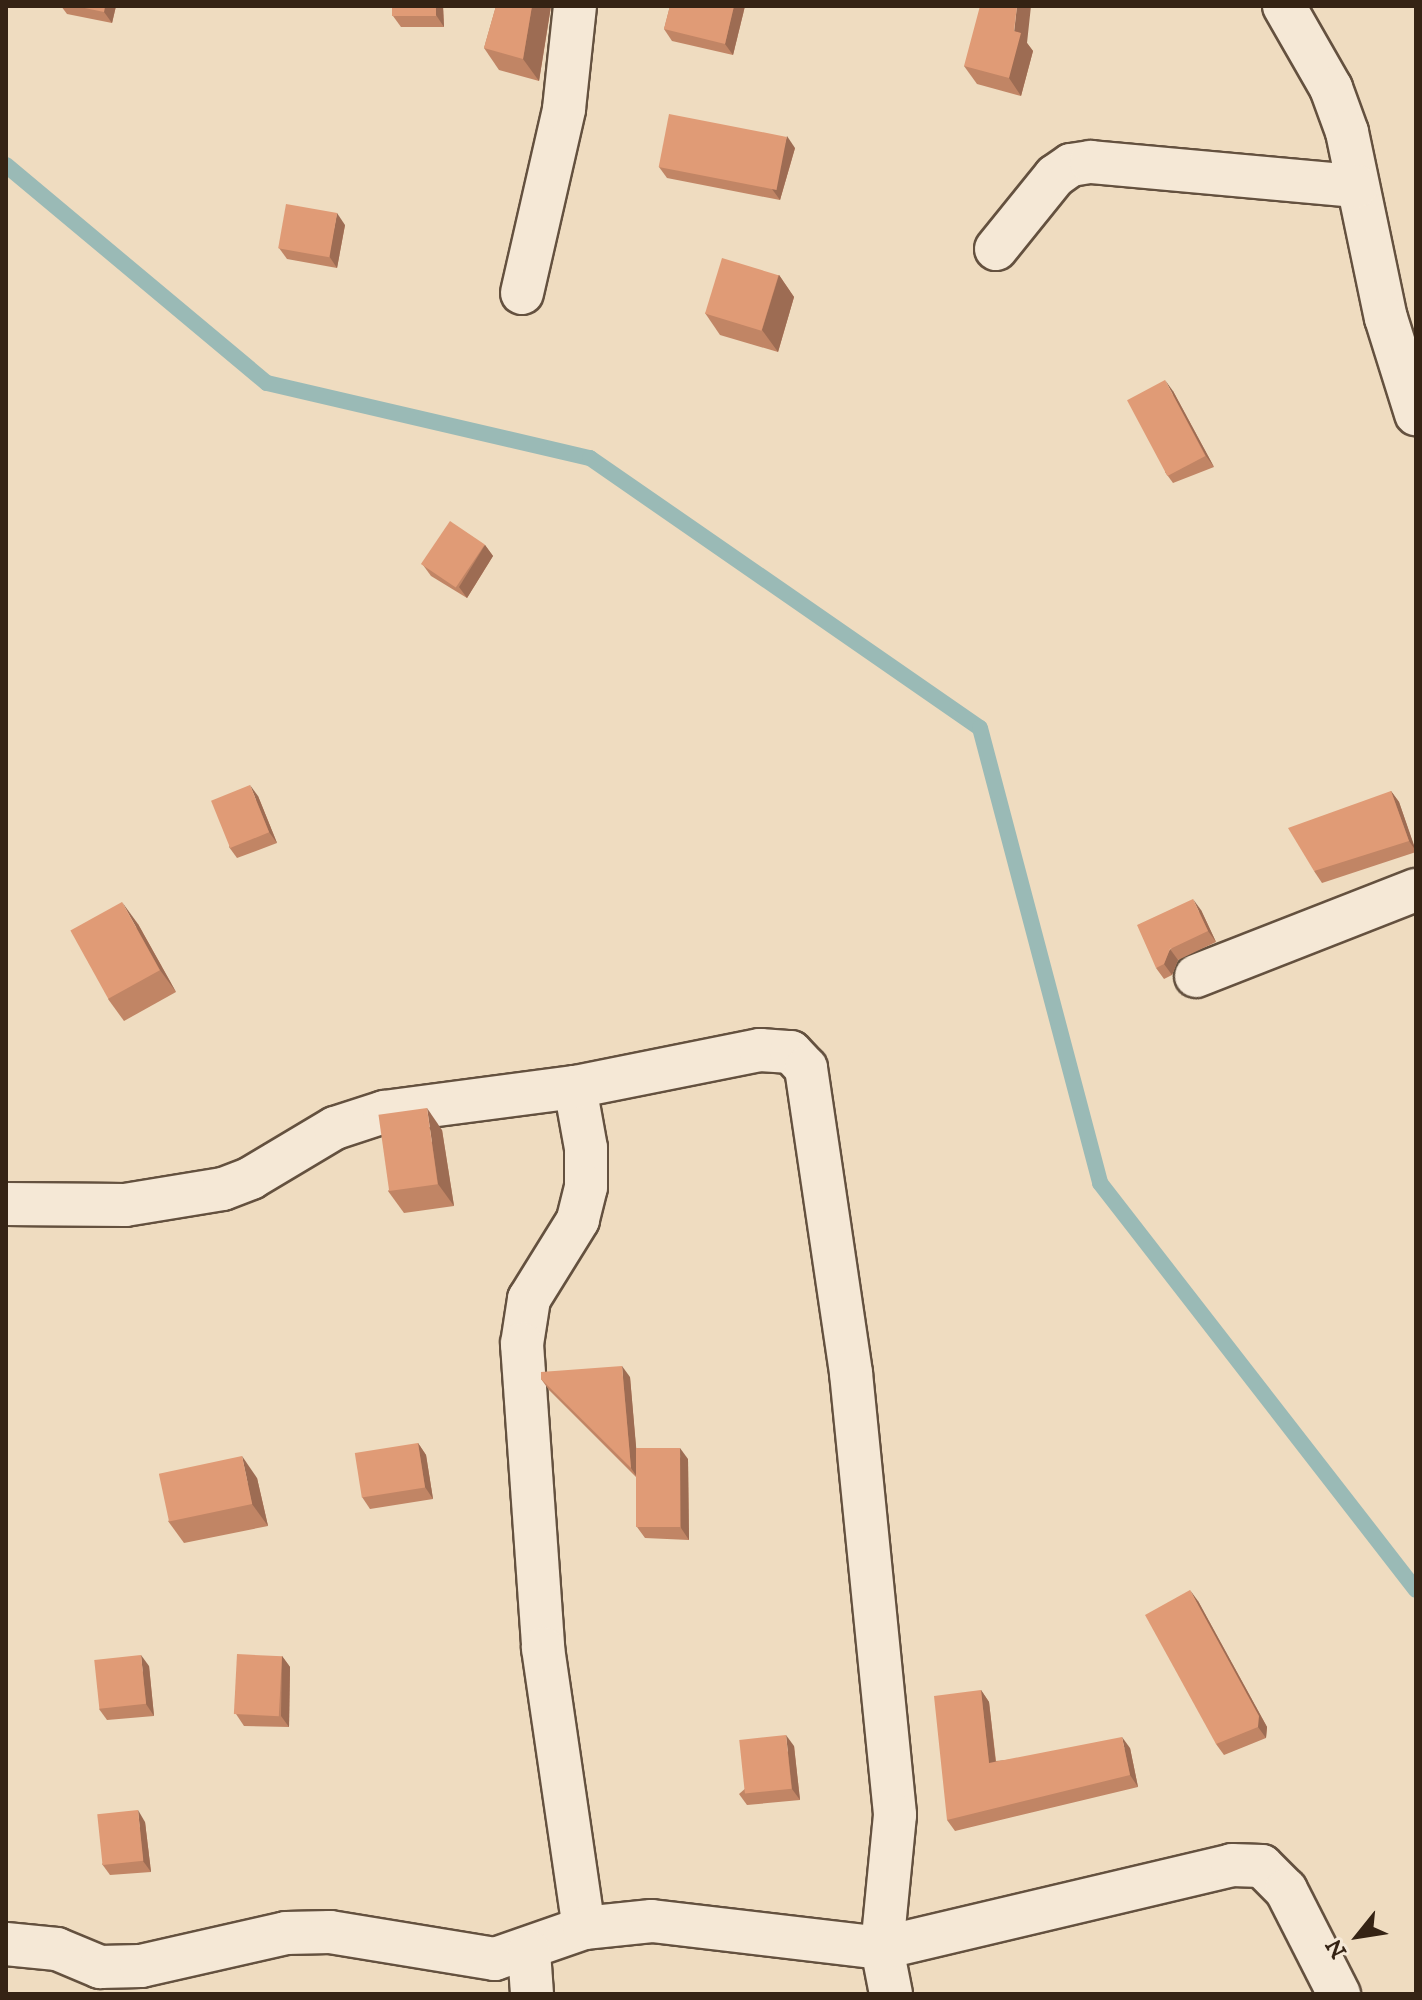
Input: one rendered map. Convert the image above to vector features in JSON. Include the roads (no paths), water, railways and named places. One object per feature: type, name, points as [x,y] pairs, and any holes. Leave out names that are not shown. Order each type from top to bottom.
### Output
[{"type":"street","points":[[522,293],[564,109],[575,6]]},
{"type":"street","points":[[1284,6],[1331,88],[1357,186],[1386,318],[1416,414]]},
{"type":"street","points":[[996,249],[1055,176],[1071,165],[1091,162],[1357,186]]},
{"type":"street","points":[[1196,976],[1416,890]]},
{"type":"street","points":[[6,1204],[125,1205],[223,1189],[251,1178],[335,1128],[384,1112],[575,1087],[760,1050],[791,1052],[806,1068],[851,1373],[895,1815],[882,1948],[891,1994]]},
{"type":"street","points":[[575,1087],[586,1148],[586,1187],[578,1220],[529,1299],[522,1344],[543,1648],[584,1928]]},
{"type":"street","points":[[6,1944],[57,1949],[100,1967],[141,1966],[286,1933],[330,1932],[495,1959],[529,1951],[584,1928],[652,1921],[882,1948],[1232,1865],[1262,1866],[1286,1890],[1339,1994]]},
{"type":"street","points":[[529,1951],[532,1994]]},
{"type":"waterway","points":[[6,165],[267,383],[590,458],[980,728],[1100,1183],[1416,1590]]}]
